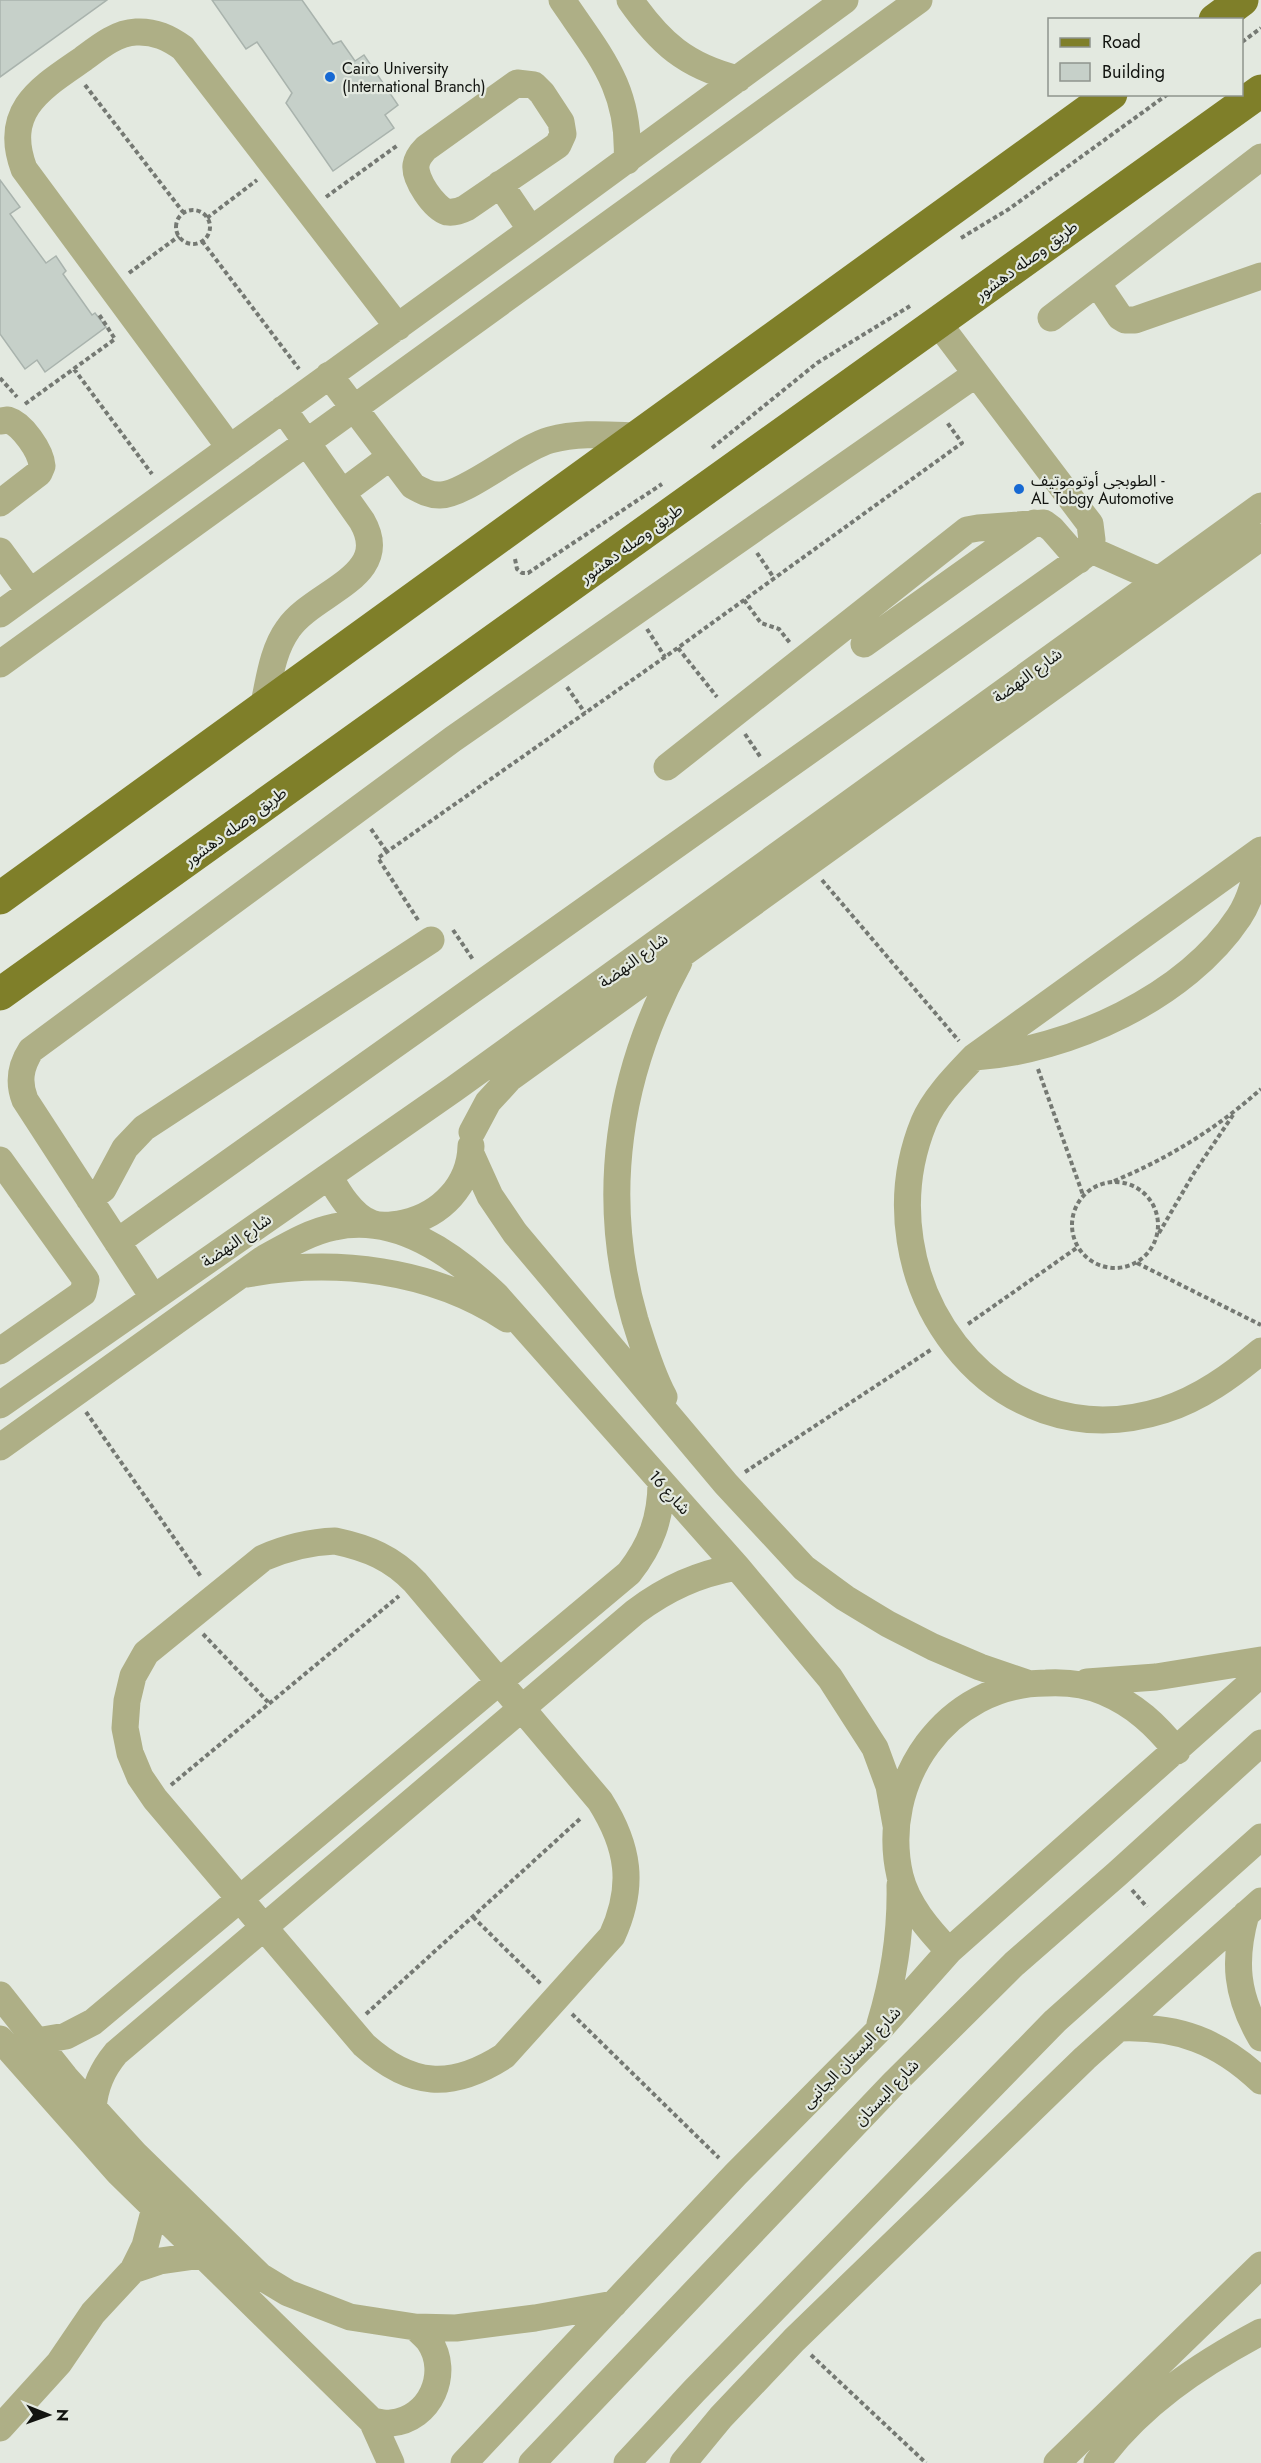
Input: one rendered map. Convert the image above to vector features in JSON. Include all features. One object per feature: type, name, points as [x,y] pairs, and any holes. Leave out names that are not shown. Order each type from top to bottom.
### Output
[{"type":"main road","points":[[1218,18],[1242,0]]},
{"type":"main road","name":"طريق وصله دهشور","points":[[0,994],[1261,92]]},
{"type":"main road","points":[[0,898],[1108,96]]},
{"type":"street","points":[[562,0],[603,60],[619,93],[627,127],[627,161]]},
{"type":"street","points":[[630,0],[649,27],[678,54],[696,66],[738,79]]},
{"type":"street","points":[[0,614],[531,231],[845,0]]},
{"type":"street","points":[[0,664],[918,0]]},
{"type":"street","points":[[230,448],[32,181],[19,155],[19,126],[26,106],[40,89],[118,36],[135,32],[153,33],[169,38],[183,48],[398,327]]},
{"type":"street","points":[[517,83],[528,83],[539,88],[561,122],[563,128],[561,139],[554,148],[500,184],[466,208],[458,212],[448,212],[434,201],[417,174],[416,165],[419,155],[426,148],[517,83]]},
{"type":"street","points":[[1051,318],[1261,157]]},
{"type":"street","points":[[500,184],[531,231]]},
{"type":"street","points":[[1097,283],[1120,317],[1125,320],[1135,320],[1261,276]]},
{"type":"street","points":[[117,1242],[1084,554],[1092,540],[1090,524],[938,323]]},
{"type":"street","points":[[153,1297],[25,1100],[20,1080],[25,1060],[31,1050],[443,746],[976,374]]},
{"type":"street","points":[[321,381],[354,408],[413,486],[426,493],[441,496],[455,493],[530,448],[549,440],[591,434],[638,436]]},
{"type":"street","points":[[263,708],[278,646],[287,630],[312,604],[353,577],[367,561],[370,551],[368,530],[283,409]]},
{"type":"street","points":[[0,421],[8,420],[18,426],[38,452],[42,466],[39,473],[0,503]]},
{"type":"street","points":[[343,492],[390,458]]},
{"type":"street","name":"شارع النهضة","points":[[0,1447],[271,1254],[332,1227],[371,1223],[397,1224],[432,1213],[458,1188],[466,1172],[471,1143],[488,1102],[510,1078],[677,944],[1159,580],[1261,506]]},
{"type":"street","points":[[864,644],[1034,523]]},
{"type":"street","points":[[667,767],[967,530],[1044,524],[1084,554],[1159,580]]},
{"type":"street","name":"شارع النهضة","points":[[0,1405],[454,1089],[677,944],[809,865],[1261,537]]},
{"type":"street","points":[[0,551],[30,592]]},
{"type":"street","points":[[974,1057],[1031,1050],[1082,1034],[1141,1004],[1182,976],[1204,957],[1239,917],[1250,896],[1257,874],[1260,851]]},
{"type":"street","points":[[1260,851],[974,1057],[945,1090],[925,1119],[911,1165],[906,1203],[908,1232],[915,1269],[933,1314],[948,1338],[981,1373],[1022,1399],[1067,1415],[1091,1418],[1139,1416],[1185,1402],[1227,1378],[1261,1351]]},
{"type":"street","points":[[89,1198],[103,1189],[125,1148],[144,1128],[431,940]]},
{"type":"street","points":[[677,944],[640,1046],[627,1094],[619,1145],[616,1196],[620,1247],[628,1297],[643,1346],[662,1392],[687,1437]]},
{"type":"street","points":[[454,1089],[463,1102],[471,1143],[490,1196],[515,1233],[726,1485],[804,1568],[845,1598],[888,1624],[980,1667],[1028,1683]]},
{"type":"street","points":[[0,1160],[86,1280],[87,1285],[83,1293],[0,1351]]},
{"type":"street","points":[[328,1176],[351,1208],[371,1223]]},
{"type":"street","name":"شارع 16","points":[[371,1223],[410,1235],[460,1264],[495,1295],[737,1567],[830,1678],[855,1713],[875,1748],[888,1786],[896,1825]]},
{"type":"street","points":[[240,1276],[270,1270],[329,1266],[390,1273],[466,1297],[527,1332]]},
{"type":"street","points":[[37,2041],[66,2036],[93,2022],[629,1573],[651,1540],[659,1512],[661,1482]]},
{"type":"street","points":[[310,1542],[335,1542],[360,1546],[383,1555],[415,1582],[600,1801],[616,1828],[627,1867],[627,1891],[622,1914],[612,1936],[504,2056],[482,2070],[457,2078],[432,2079],[406,2074],[383,2062],[351,2029],[155,1798],[140,1777],[130,1753],[125,1728],[127,1701],[133,1676],[146,1653],[263,1558],[286,1548],[310,1542]]},
{"type":"street","points":[[93,2108],[97,2084],[108,2062],[116,2053],[650,1600],[700,1575],[737,1567]]},
{"type":"street","points":[[878,2032],[894,1971],[901,1909],[896,1825],[904,1784],[924,1747],[952,1716],[988,1694],[1028,1683],[1070,1683],[1155,1677],[1261,1660]]},
{"type":"street","name":"شارع البستان الجانبى","points":[[464,2463],[736,2174],[878,2032],[949,1951],[1177,1751],[1261,1674]]},
{"type":"street","points":[[1070,1683],[1102,1691],[1131,1705],[1156,1726],[1177,1751]]},
{"type":"street","name":"شارع البستان","points":[[532,2463],[893,2084],[1014,1964],[1261,1743]]},
{"type":"street","points":[[627,2463],[694,2391],[1054,2021],[1261,1837]]},
{"type":"street","points":[[900,1877],[913,1905],[929,1930],[949,1951]]},
{"type":"street","points":[[683,2463],[721,2417],[795,2340],[1085,2058],[1254,1907]]},
{"type":"street","points":[[1254,1907],[1238,1957],[1239,1979],[1243,2000],[1261,2038]]},
{"type":"street","points":[[0,1995],[93,2108],[155,2208],[372,2421],[391,2463]]},
{"type":"street","points":[[1120,2028],[1163,2029],[1205,2041],[1242,2063],[1261,2081]]},
{"type":"street","points":[[0,2039],[127,2163],[260,2276],[288,2293],[350,2317],[416,2328],[476,2325],[574,2312],[614,2304]]},
{"type":"street","points":[[0,2428],[59,2363],[99,2305],[133,2270],[145,2246],[155,2208]]},
{"type":"street","points":[[133,2270],[167,2259],[202,2255]]},
{"type":"street","points":[[1057,2463],[1261,2265]]},
{"type":"street","points":[[372,2421],[390,2423],[408,2419],[423,2408],[434,2394],[439,2376],[437,2357],[429,2341],[416,2328]]},
{"type":"street","points":[[1097,2463],[1124,2432],[1177,2383],[1261,2332]]},
{"type":"street","points":[[694,2391],[721,2417]]},
{"type":"path","points":[[1243,41],[1261,28]]},
{"type":"path","points":[[71,67],[183,212]]},
{"type":"path","points":[[207,218],[274,166]]},
{"type":"path","points":[[196,210],[207,218],[209,230],[202,241],[189,243],[179,236],[176,223],[183,212],[196,210]]},
{"type":"path","points":[[111,287],[179,236]]},
{"type":"path","points":[[202,241],[321,381]]},
{"type":"path","points":[[0,378],[24,404],[74,369],[115,339],[96,310]]},
{"type":"path","points":[[74,369],[166,493]]},
{"type":"path","points":[[487,980],[451,926],[431,940],[378,858],[678,648],[962,443],[933,404]]},
{"type":"path","points":[[744,600],[761,623],[779,629],[802,660]]},
{"type":"path","points":[[635,611],[665,657]]},
{"type":"path","points":[[678,648],[732,715],[773,776]]},
{"type":"path","points":[[555,668],[585,713]]},
{"type":"path","points":[[809,865],[974,1057]]},
{"type":"path","points":[[1031,1050],[1083,1195]]},
{"type":"path","points":[[1113,1182],[1177,1152],[1235,1113],[1261,1089]]},
{"type":"path","points":[[1157,1236],[1157,1214],[1145,1194],[1125,1183],[1102,1183],[1083,1195],[1072,1220],[1072,1230],[1078,1247],[1091,1261],[1109,1268],[1137,1263],[1152,1247],[1190,1180],[1235,1113]]},
{"type":"path","points":[[726,1485],[948,1338],[1078,1247]]},
{"type":"path","points":[[1137,1263],[1261,1326]]},
{"type":"path","points":[[74,1394],[215,1596]]},
{"type":"path","points":[[155,1798],[415,1582]]},
{"type":"path","points":[[188,1618],[268,1702]]},
{"type":"path","points":[[351,2029],[600,1801]]},
{"type":"path","points":[[1117,1874],[1163,1924]]},
{"type":"path","points":[[473,1917],[736,2174]]},
{"type":"path","points":[[795,2340],[926,2463]]},
{"type":"building","points":[[0,0],[107,0],[0,77]]},
{"type":"building","name":"Cairo University (International Branch)","points":[[212,0],[302,0],[333,44],[341,41],[355,61],[364,55],[398,105],[385,115],[394,128],[333,171],[286,103],[292,93],[257,42],[246,49]]},
{"type":"building","points":[[0,180],[20,207],[10,214],[46,263],[56,256],[66,271],[63,274],[92,315],[95,313],[106,327],[45,372],[37,360],[25,369],[0,334]]},
{"type":"place","name":"Cairo University (International Branch)","points":[[330,77]]},
{"type":"place","name":"الطوبجى أوتوموتيف - AL Tobgy Automotive","points":[[1019,489]]}]
